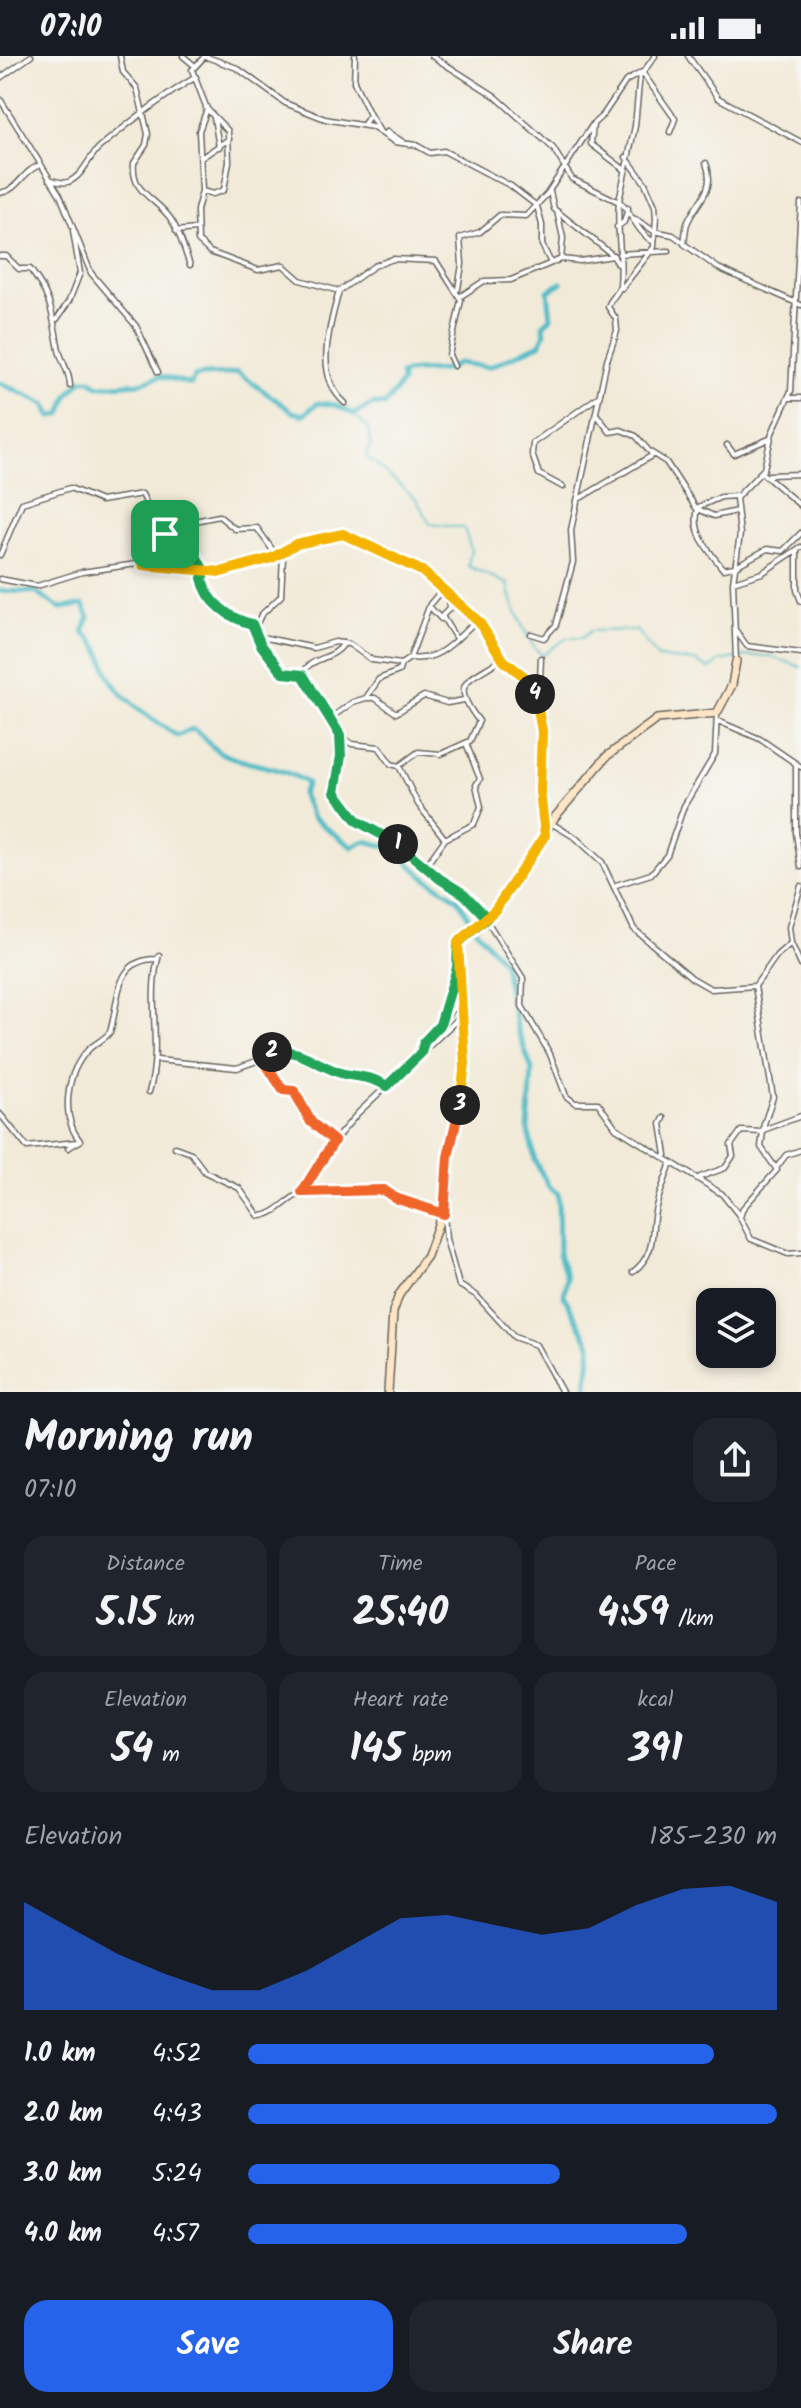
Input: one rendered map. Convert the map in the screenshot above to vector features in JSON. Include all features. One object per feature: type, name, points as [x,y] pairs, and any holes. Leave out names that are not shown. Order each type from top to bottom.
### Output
[{"type":"street","points":[[0,78],[31,56]]},
{"type":"street","points":[[120,56],[123,72],[137,88],[148,137],[134,163],[137,183],[142,194],[171,219],[190,265]]},
{"type":"street","points":[[183,56],[195,66]]},
{"type":"street","points":[[202,191],[213,194],[225,188],[229,139],[228,131],[206,108],[192,70],[205,56],[237,68],[285,103],[325,119],[362,125],[430,153],[447,152],[511,186],[537,206],[542,245],[551,263]]},
{"type":"street","points":[[355,56],[354,82],[379,131]]},
{"type":"street","points":[[432,56],[491,92],[553,148],[562,161],[563,169],[575,182],[628,208],[638,228],[654,242]]},
{"type":"street","points":[[457,289],[462,264],[460,238],[480,232],[500,215],[523,218],[537,206],[626,81],[641,72],[655,56]]},
{"type":"street","points":[[688,56],[715,96],[801,142]]},
{"type":"street","points":[[641,72],[675,119],[670,132]]},
{"type":"street","points":[[620,290],[619,266],[615,255],[619,202],[626,157],[635,126],[641,72]]},
{"type":"street","points":[[47,178],[61,182],[71,180],[90,162],[97,148],[125,125],[143,116],[166,94],[196,77]]},
{"type":"street","points":[[0,99],[71,221],[91,273],[145,340],[158,372]]},
{"type":"street","points":[[206,108],[199,131],[202,191],[196,229],[202,247],[260,270],[283,265],[300,280],[339,291]]},
{"type":"street","points":[[362,125],[370,115]]},
{"type":"street","points":[[214,116],[219,147]]},
{"type":"street","points":[[593,124],[590,138],[593,146],[626,171]]},
{"type":"street","points":[[201,158],[229,139]]},
{"type":"street","points":[[531,634],[544,638],[556,625],[573,562],[570,536],[617,331],[608,304],[651,251],[654,242],[655,206],[639,172],[626,157]]},
{"type":"street","points":[[684,244],[687,224],[698,210],[709,180],[706,163]]},
{"type":"street","points":[[0,193],[12,189],[28,170],[40,165]]},
{"type":"street","points":[[550,190],[563,238],[561,259]]},
{"type":"street","points":[[764,474],[771,438],[789,398],[798,355],[801,203]]},
{"type":"street","points":[[617,227],[624,222],[628,208]]},
{"type":"street","points":[[557,211],[615,255]]},
{"type":"street","points":[[635,219],[654,231],[673,235],[718,268],[799,304]]},
{"type":"street","points":[[57,324],[80,269],[71,221]]},
{"type":"street","points":[[176,231],[196,229]]},
{"type":"street","points":[[461,296],[489,279],[521,276],[561,259],[580,261],[669,251]]},
{"type":"street","points":[[0,256],[6,256],[19,269],[32,271],[44,287],[57,324],[59,350],[70,386]]},
{"type":"street","points":[[345,403],[332,388],[325,350],[339,291],[374,266],[397,258],[436,261],[461,296],[449,355],[454,366]]},
{"type":"street","points":[[563,487],[539,474],[532,454],[533,443],[600,395]]},
{"type":"street","points":[[789,398],[801,398]]},
{"type":"street","points":[[597,415],[610,432],[621,430],[636,436],[653,455],[672,467],[696,507],[714,516],[738,511]]},
{"type":"street","points":[[727,445],[734,454],[771,438]]},
{"type":"street","points":[[577,500],[653,455]]},
{"type":"street","points":[[764,474],[800,507]]},
{"type":"street","points":[[699,508],[721,497],[737,496],[764,474],[801,474]]},
{"type":"street","points":[[0,555],[19,506],[66,488],[101,501],[142,494],[155,522],[165,534]]},
{"type":"street","points":[[616,886],[651,874],[667,855],[684,806],[715,754],[717,717],[732,685],[736,661],[733,582],[740,534],[737,496]]},
{"type":"street","points":[[699,508],[696,527],[700,539],[712,549],[722,568],[734,567],[767,549],[783,551],[801,533]]},
{"type":"street","points":[[143,565],[143,550],[157,536],[173,535],[180,526],[219,516],[235,529],[257,528],[273,551],[282,552]]},
{"type":"street","points":[[180,526],[205,573]]},
{"type":"street","points":[[0,579],[37,586],[84,572],[143,565],[205,573],[234,570],[296,544],[343,534],[417,566],[441,591],[477,620],[502,658],[530,681],[538,707],[545,835]]},
{"type":"street","points":[[733,582],[762,573],[799,549]]},
{"type":"street","points":[[799,549],[797,590],[801,601]]},
{"type":"street","points":[[254,628],[283,592],[282,552]]},
{"type":"street","points":[[205,573],[202,578],[209,593],[234,620],[250,622],[283,673],[303,675],[332,717],[340,735],[341,756],[334,787],[340,801],[357,821],[402,846],[425,867],[464,894],[487,918],[523,978],[522,1006],[550,1054],[566,1096],[575,1103],[597,1102],[616,1128],[712,1186],[737,1211],[751,1239],[788,1254],[801,1253]]},
{"type":"street","points":[[366,698],[377,681],[399,671],[401,664],[410,658],[429,606],[441,591]]},
{"type":"street","points":[[448,597],[449,609],[442,616],[455,637]]},
{"type":"street","points":[[429,606],[446,624]]},
{"type":"street","points":[[410,658],[422,661],[436,656],[477,620]]},
{"type":"street","points":[[734,629],[745,645],[801,653]]},
{"type":"street","points":[[257,636],[314,648],[335,642],[344,643],[358,648],[372,660],[401,664]]},
{"type":"street","points":[[303,675],[309,664],[333,654],[344,643]]},
{"type":"street","points":[[399,766],[418,752],[441,754],[466,743],[475,734],[479,721],[464,700],[465,681],[502,658]]},
{"type":"street","points":[[538,707],[543,684],[541,658]]},
{"type":"street","points":[[332,717],[353,702],[366,698],[375,698],[396,713],[424,696],[447,703],[464,700]]},
{"type":"street","points":[[562,1392],[536,1345],[525,1343],[511,1334],[476,1295],[457,1282],[446,1239],[444,1214],[448,1157],[464,1078],[458,943],[487,918],[590,772],[647,723],[667,717],[717,717],[760,739],[799,765],[796,833],[801,867]]},
{"type":"street","points":[[340,735],[352,744],[379,747],[391,764],[399,766],[418,804],[445,839]]},
{"type":"street","points":[[425,867],[445,839],[469,828],[481,809],[476,785],[480,779],[466,743]]},
{"type":"street","points":[[555,824],[576,838],[623,883]]},
{"type":"street","points":[[606,867],[638,934],[705,988],[755,986]]},
{"type":"street","points":[[801,886],[789,927],[791,943],[801,965]]},
{"type":"street","points":[[777,1167],[763,1154],[762,1131],[773,1097],[755,986],[777,955],[791,943]]},
{"type":"street","points":[[80,1141],[69,1128],[68,1094],[72,1079],[86,1053],[110,1032],[118,988],[125,972],[139,960],[158,957],[157,1060],[149,1092]]},
{"type":"street","points":[[440,1025],[457,968]]},
{"type":"street","points":[[421,1053],[424,1042],[460,1001]]},
{"type":"street","points":[[175,1147],[191,1153],[205,1172],[239,1188],[259,1216],[267,1215],[302,1192],[334,1141],[461,1016]]},
{"type":"street","points":[[157,1060],[237,1068],[282,1051],[296,1052],[341,1073],[367,1076],[387,1086]]},
{"type":"street","points":[[262,1058],[283,1090],[294,1091],[311,1122],[334,1141]]},
{"type":"street","points":[[0,1114],[27,1147],[80,1141]]},
{"type":"street","points":[[697,1177],[725,1168],[733,1157],[730,1148],[741,1131],[762,1131],[801,1116]]},
{"type":"street","points":[[633,1272],[645,1262],[652,1243],[656,1206],[669,1160],[661,1127],[664,1118]]},
{"type":"street","points":[[68,1148],[80,1141]]},
{"type":"street","points":[[740,1217],[743,1208],[786,1155],[801,1150]]},
{"type":"street","points":[[712,1186],[713,1173]]},
{"type":"street","points":[[302,1192],[384,1190],[395,1198],[444,1214]]},
{"type":"street","points":[[737,1211],[743,1208]]},
{"type":"street","points":[[388,1392],[393,1312],[399,1295],[427,1256],[444,1214]]},
{"type":"waterway","points":[[0,383],[45,404],[52,417],[61,414],[68,395],[82,380],[91,380],[98,386],[140,383],[161,376],[191,384],[194,377],[237,372],[293,412],[303,415],[318,403],[336,405],[353,414],[374,404],[385,405],[402,382],[401,374],[445,370],[458,363],[489,367],[540,344],[545,333],[543,325],[551,318],[548,291],[561,283]]},
{"type":"waterway","points":[[353,414],[368,428],[371,444],[366,456],[416,499],[430,524],[464,528],[471,549],[468,566],[508,584],[521,622],[542,655],[567,638],[582,638],[590,631],[636,630],[658,658],[695,661],[710,669],[720,661],[770,656],[801,667]]},
{"type":"waterway","points":[[0,591],[35,592],[60,608],[83,605],[89,617],[83,632],[100,651],[114,684],[135,706],[177,736],[192,729],[221,753],[297,777],[307,783],[302,794],[312,817],[352,847],[365,841],[393,848],[424,877],[458,899],[477,931],[503,962],[516,1025],[532,1070],[528,1129],[535,1161],[549,1187],[558,1194],[559,1254],[567,1278],[564,1296],[591,1346],[586,1392]]},
{"type":"route","points":[[165,534],[157,536],[143,550],[143,565],[153,567],[172,568],[179,570],[205,573],[211,573],[234,570],[272,558],[296,544],[343,534],[417,566],[441,591],[479,622],[495,642],[504,661],[532,683],[542,731],[540,791],[545,835],[495,910],[487,918],[482,922],[464,934],[461,937],[458,943],[456,949],[456,956],[457,968],[459,997],[465,1063],[463,1091],[448,1157],[448,1196],[444,1214],[395,1198],[384,1190],[302,1192],[334,1141],[311,1122],[294,1091],[283,1090],[262,1058],[272,1052],[296,1052],[341,1073],[367,1076],[387,1086],[421,1053],[424,1042],[439,1027],[457,968],[458,943],[464,934],[487,918],[464,894],[440,879],[402,846],[374,833],[350,815],[334,787],[341,741],[331,715],[303,675],[283,673],[275,664],[250,622],[234,620],[209,593],[202,578],[205,573],[180,526],[173,535],[165,534]]}]
